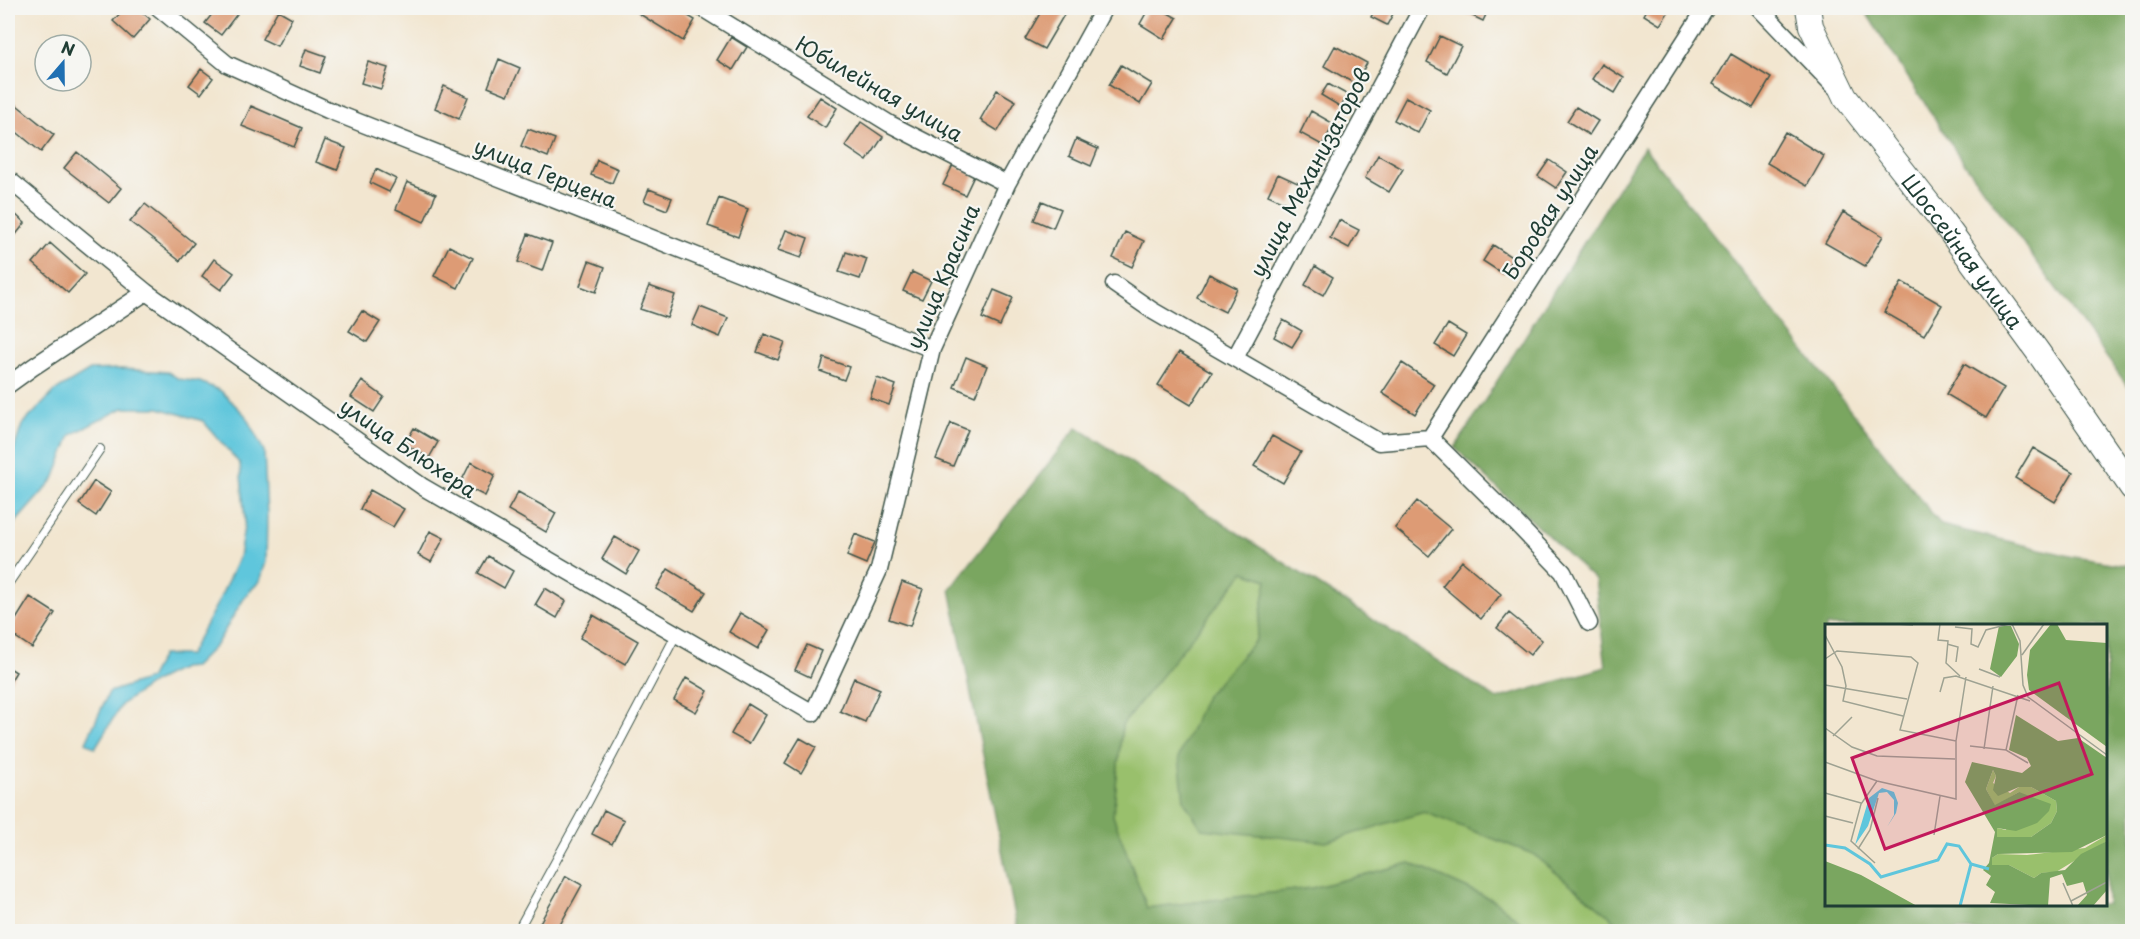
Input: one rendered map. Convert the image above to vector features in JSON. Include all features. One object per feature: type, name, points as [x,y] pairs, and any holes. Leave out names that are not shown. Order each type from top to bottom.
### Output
[{"type":"main road","name":"Шоссейная улица","points":[[1808,8],[1811,26],[1845,97],[1943,222],[2133,488]]},
{"type":"street","name":"улица Герцена","points":[[159,8],[227,64],[328,110],[932,349]]},
{"type":"street","name":"Юбилейная улица","points":[[702,8],[890,124],[1007,184]]},
{"type":"street","name":"улица Красина","points":[[813,713],[879,570],[932,349],[1007,184],[1104,8]]},
{"type":"street","name":"улица Механизаторов","points":[[1235,358],[1422,8]]},
{"type":"street","name":"Боровая улица","points":[[1430,438],[1706,8]]},
{"type":"street","points":[[1759,8],[1845,97]]},
{"type":"street","name":"улица Блюхера","points":[[8,179],[146,292],[423,487],[813,713]]},
{"type":"street","points":[[1114,284],[1153,311],[1379,442],[1430,438],[1563,572],[1589,623]]},
{"type":"street","points":[[8,385],[146,292]]},
{"type":"lane","points":[[8,584],[100,448]]},
{"type":"lane","points":[[517,932],[676,635]]},
{"type":"green space","points":[[1863,8],[2132,8],[2132,392],[1955,150]]},
{"type":"green space","points":[[1644,147],[1941,525],[2074,557],[2131,566],[2132,931],[1628,931],[1533,854],[1424,812],[1326,842],[1202,829],[1184,801],[1179,756],[1206,696],[1256,640],[1267,580],[1244,572],[1122,725],[1113,816],[1147,908],[1312,888],[1410,863],[1493,900],[1533,931],[1018,931],[950,589],[1077,427],[1497,699],[1606,667],[1595,580],[1455,448]]},
{"type":"green space","points":[[1244,571],[1267,580],[1256,640],[1206,696],[1326,842],[1424,812],[1533,854],[1628,931],[1533,931],[1493,900],[1410,863],[1312,888],[1147,908],[1113,816],[1122,725]]},
{"type":"water","points":[[122,369],[168,372],[179,379],[200,382],[221,391],[245,415],[264,451],[267,516],[266,562],[260,581],[246,595],[216,645],[194,667],[182,668],[154,682],[122,704],[95,748],[86,742],[109,692],[149,679],[162,655],[189,655],[239,557],[245,521],[240,464],[203,421],[159,408],[123,408],[71,435],[54,479],[8,531],[8,467],[22,425],[55,391],[90,370]]},
{"type":"building","points":[[125,8],[137,8],[150,19],[133,39],[113,21]]},
{"type":"building","points":[[217,8],[228,8],[237,14],[221,35],[205,23]]},
{"type":"building","points":[[641,8],[675,8],[695,20],[683,41],[638,13]]},
{"type":"building","points":[[1043,8],[1068,8],[1044,49],[1025,39]]},
{"type":"building","points":[[1149,8],[1159,8],[1177,18],[1164,39],[1140,24]]},
{"type":"building","points":[[1376,8],[1396,8],[1387,25],[1371,17]]},
{"type":"building","points":[[1459,8],[1489,8],[1483,21]]},
{"type":"building","points":[[1648,8],[1671,8],[1660,25],[1644,15]]},
{"type":"building","points":[[278,10],[292,18],[277,46],[262,39]]},
{"type":"building","points":[[1440,36],[1461,46],[1447,73],[1427,62]]},
{"type":"building","points":[[731,37],[747,47],[733,70],[717,60]]},
{"type":"building","points":[[1335,46],[1367,63],[1355,84],[1324,66]]},
{"type":"building","points":[[306,49],[326,56],[320,73],[300,66]]},
{"type":"building","points":[[1731,54],[1771,78],[1753,108],[1713,84]]},
{"type":"building","points":[[499,59],[520,68],[508,95],[488,87]]},
{"type":"building","points":[[368,62],[388,68],[381,89],[361,83]]},
{"type":"building","points":[[1602,64],[1624,78],[1615,93],[1592,79]]},
{"type":"building","points":[[1121,65],[1152,84],[1140,104],[1109,85]]},
{"type":"building","points":[[201,69],[213,78],[201,94],[189,85]]},
{"type":"building","points":[[1328,84],[1348,95],[1341,107],[1321,95]]},
{"type":"building","points":[[444,86],[468,97],[459,119],[435,108]]},
{"type":"building","points":[[997,90],[1016,101],[998,131],[980,120]]},
{"type":"building","points":[[820,97],[837,108],[825,128],[807,116]]},
{"type":"building","points":[[1406,97],[1430,110],[1418,133],[1394,120]]},
{"type":"building","points":[[8,98],[54,135],[41,152],[8,125]]},
{"type":"building","points":[[251,106],[302,128],[294,147],[242,126]]},
{"type":"building","points":[[1576,107],[1598,121],[1589,135],[1567,121]]},
{"type":"building","points":[[1311,111],[1334,124],[1322,145],[1300,133]]},
{"type":"building","points":[[861,122],[883,137],[867,161],[845,146]]},
{"type":"building","points":[[528,129],[555,139],[548,157],[521,146]]},
{"type":"building","points":[[1785,132],[1824,156],[1807,186],[1767,163]]},
{"type":"building","points":[[1076,139],[1098,149],[1091,166],[1069,156]]},
{"type":"building","points":[[325,140],[346,148],[337,170],[316,162]]},
{"type":"building","points":[[77,152],[121,188],[109,203],[64,168]]},
{"type":"building","points":[[1378,155],[1403,169],[1389,192],[1365,178]]},
{"type":"building","points":[[597,160],[618,169],[612,183],[591,175]]},
{"type":"building","points":[[1549,160],[1567,172],[1556,188],[1538,176]]},
{"type":"building","points":[[953,165],[974,176],[965,195],[943,185]]},
{"type":"building","points":[[376,169],[396,179],[389,192],[370,183]]},
{"type":"building","points":[[1278,174],[1300,184],[1290,205],[1268,195]]},
{"type":"building","points":[[407,182],[436,194],[424,222],[396,209]]},
{"type":"building","points":[[649,189],[672,198],[667,210],[644,201]]},
{"type":"building","points":[[719,198],[748,209],[738,237],[708,226]]},
{"type":"building","points":[[1042,201],[1061,209],[1053,228],[1034,220]]},
{"type":"building","points":[[145,204],[194,243],[180,261],[130,222]]},
{"type":"building","points":[[1843,212],[1883,236],[1865,266],[1825,243]]},
{"type":"building","points":[[15,214],[25,223],[14,237],[8,232],[8,223]]},
{"type":"building","points":[[1339,220],[1359,230],[1349,248],[1330,238]]},
{"type":"building","points":[[786,230],[808,238],[801,258],[778,250]]},
{"type":"building","points":[[1125,232],[1144,241],[1132,267],[1113,258]]},
{"type":"building","points":[[528,234],[552,243],[542,271],[518,262]]},
{"type":"building","points":[[50,243],[85,274],[68,293],[33,263]]},
{"type":"building","points":[[1493,245],[1513,258],[1503,274],[1483,261]]},
{"type":"building","points":[[449,246],[473,258],[458,288],[434,276]]},
{"type":"building","points":[[846,252],[867,259],[860,279],[839,272]]},
{"type":"building","points":[[214,259],[234,273],[221,290],[202,276]]},
{"type":"building","points":[[589,261],[605,267],[596,292],[580,286]]},
{"type":"building","points":[[1315,266],[1333,277],[1323,295],[1305,285]]},
{"type":"building","points":[[912,272],[931,281],[922,299],[903,291]]},
{"type":"building","points":[[1209,274],[1237,288],[1225,312],[1197,298]]},
{"type":"building","points":[[1902,282],[1942,305],[1924,335],[1884,312]]},
{"type":"building","points":[[649,286],[675,295],[667,318],[640,309]]},
{"type":"building","points":[[994,290],[1013,298],[1000,326],[982,318]]},
{"type":"building","points":[[700,307],[728,318],[720,337],[692,325]]},
{"type":"building","points":[[362,311],[380,322],[367,342],[349,331]]},
{"type":"building","points":[[1283,320],[1302,331],[1292,347],[1274,337]]},
{"type":"building","points":[[1448,324],[1466,335],[1453,356],[1435,345]]},
{"type":"building","points":[[764,334],[785,342],[778,360],[757,352]]},
{"type":"building","points":[[1179,352],[1212,372],[1191,405],[1158,385]]},
{"type":"building","points":[[966,357],[987,366],[975,396],[954,387]]},
{"type":"building","points":[[824,358],[849,367],[844,380],[820,371]]},
{"type":"building","points":[[1402,363],[1434,384],[1415,414],[1382,393]]},
{"type":"building","points":[[1964,364],[2004,388],[1986,418],[1946,394]]},
{"type":"building","points":[[877,378],[896,385],[889,405],[870,398]]},
{"type":"building","points":[[362,381],[384,397],[374,412],[351,397]]},
{"type":"building","points":[[951,423],[968,430],[953,466],[936,459]]},
{"type":"building","points":[[414,428],[438,442],[429,458],[405,444]]},
{"type":"building","points":[[1272,436],[1301,452],[1283,483],[1254,466]]},
{"type":"building","points":[[2033,448],[2073,472],[2055,502],[2015,478]]},
{"type":"building","points":[[471,462],[495,475],[485,496],[460,484]]},
{"type":"building","points":[[94,481],[111,492],[96,516],[79,504]]},
{"type":"building","points":[[370,490],[404,509],[393,527],[360,509]]},
{"type":"building","points":[[518,492],[556,513],[546,532],[508,510]]},
{"type":"building","points":[[1417,501],[1451,529],[1429,556],[1395,528]]},
{"type":"building","points":[[430,531],[444,538],[431,562],[418,555]]},
{"type":"building","points":[[855,534],[875,542],[866,564],[847,556]]},
{"type":"building","points":[[615,537],[639,551],[626,574],[602,559]]},
{"type":"building","points":[[488,556],[513,571],[504,588],[478,573]]},
{"type":"building","points":[[1462,561],[1501,594],[1481,619],[1442,586]]},
{"type":"building","points":[[668,569],[706,592],[694,611],[656,589]]},
{"type":"building","points":[[902,582],[923,589],[910,626],[889,619]]},
{"type":"building","points":[[545,588],[566,601],[557,618],[535,605]]},
{"type":"building","points":[[30,597],[55,613],[32,648],[8,632]]},
{"type":"building","points":[[740,613],[769,630],[758,649],[729,632]]},
{"type":"building","points":[[1509,613],[1542,640],[1530,655],[1497,628]]},
{"type":"building","points":[[593,615],[638,641],[625,664],[580,638]]},
{"type":"building","points":[[807,645],[821,651],[810,677],[795,670]]},
{"type":"building","points":[[8,667],[16,672],[8,685]]},
{"type":"building","points":[[686,678],[708,691],[696,712],[674,700]]},
{"type":"building","points":[[854,678],[880,689],[865,722],[840,711]]},
{"type":"building","points":[[748,704],[766,715],[749,744],[731,734]]},
{"type":"building","points":[[800,738],[816,747],[801,773],[785,763]]},
{"type":"building","points":[[604,810],[624,820],[612,844],[592,834]]},
{"type":"building","points":[[566,876],[582,885],[556,932],[544,932],[537,928]]}]
